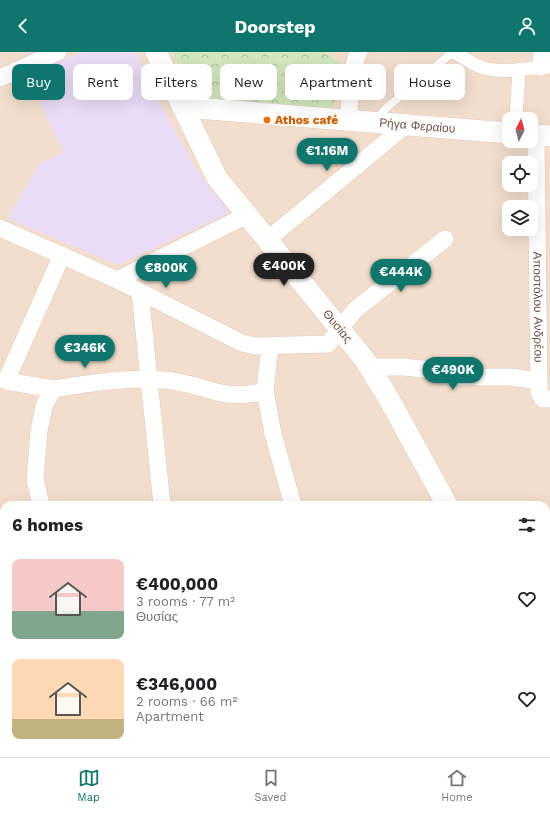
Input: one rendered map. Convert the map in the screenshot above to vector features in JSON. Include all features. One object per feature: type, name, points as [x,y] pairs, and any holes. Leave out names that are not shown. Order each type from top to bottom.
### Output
[{"type":"street","points":[[0,78],[58,52]]},
{"type":"street","name":"Θυσίας","points":[[156,52],[217,178],[246,216],[340,329],[369,367],[389,399],[445,501]]},
{"type":"street","points":[[349,121],[353,63],[359,52]]},
{"type":"street","points":[[453,52],[479,66],[488,69],[519,70],[544,62]]},
{"type":"street","points":[[516,112],[519,70]]},
{"type":"street","name":"Ρήγα Φεραίου","points":[[183,107],[377,124],[502,133]]},
{"type":"street","points":[[267,240],[405,126]]},
{"type":"street","name":"Αποστόλου Ανδρέου","points":[[539,136],[539,381],[541,396],[543,399],[550,399]]},
{"type":"street","points":[[117,280],[246,216]]},
{"type":"street","points":[[0,228],[117,280],[242,343],[249,345],[270,346],[328,344],[355,310],[446,239]]},
{"type":"street","points":[[62,255],[3,381],[53,389],[86,384],[150,380],[178,382],[225,395],[249,395],[265,391]]},
{"type":"street","points":[[140,292],[162,501]]},
{"type":"street","points":[[270,346],[265,391],[273,434],[292,501]]},
{"type":"street","points":[[369,367],[404,367],[423,369],[458,377],[510,377],[539,381]]},
{"type":"street","points":[[40,501],[35,479],[39,431],[44,406],[53,389]]},
{"type":"lane","points":[[377,124],[384,110],[453,52]]},
{"type":"shaded area","points":[[0,52],[550,52],[550,501],[0,501]]},
{"type":"shaded area","points":[[83,52],[136,52],[141,64],[141,100],[158,100],[196,169],[211,190],[230,212],[118,265],[7,218],[40,163],[64,153],[38,100],[65,100],[65,64],[53,64]]},
{"type":"green space","points":[[172,52],[326,52],[340,64],[285,64],[285,100],[335,100],[334,109],[230,100],[277,100],[277,64],[220,64],[220,99],[212,98],[212,64],[178,64]]},
{"type":"place","name":"Athos café","points":[[267,120]]}]
